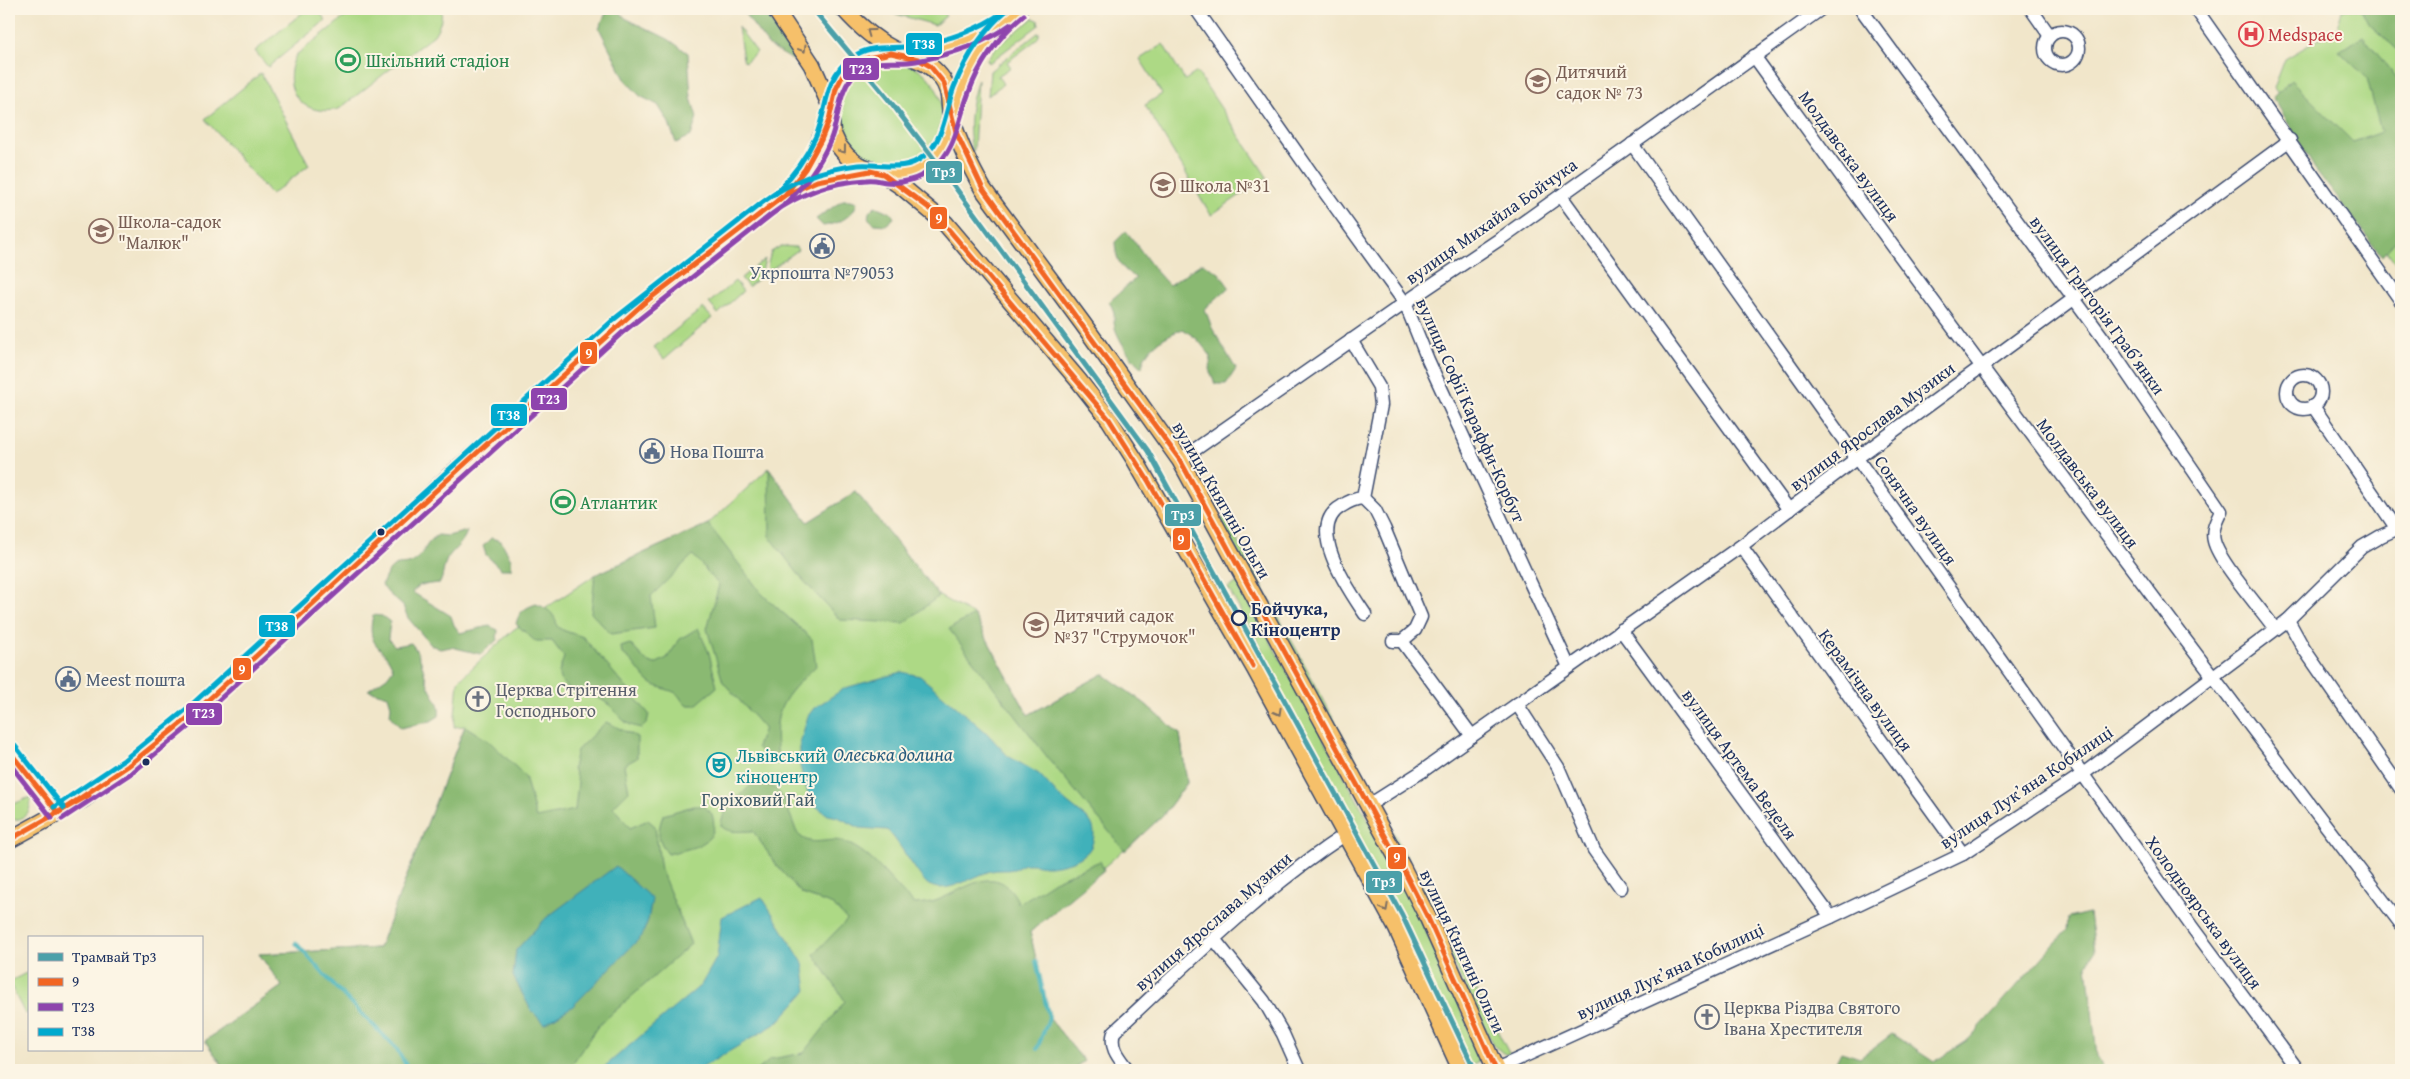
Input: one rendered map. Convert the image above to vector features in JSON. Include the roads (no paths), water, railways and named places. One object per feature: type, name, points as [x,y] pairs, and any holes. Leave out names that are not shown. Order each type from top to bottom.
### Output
[{"type":"main road","points":[[774,9],[812,65],[830,111],[838,145],[858,165],[877,173],[922,202],[945,223],[1080,381],[1109,419],[1149,482],[1346,834],[1397,929],[1461,1070]]},
{"type":"main road","name":"вулиця Княгині Ольги","points":[[844,9],[861,25],[903,54],[926,63],[940,77],[947,88],[952,118],[970,166],[983,189],[1083,324],[1180,460],[1369,805],[1428,918],[1495,1070]]},
{"type":"main road","points":[[785,195],[808,164],[830,111],[834,90],[842,76],[854,65],[868,57],[883,52],[903,54],[959,43],[1000,24],[1019,9]]},
{"type":"main road","points":[[9,840],[58,814],[124,770],[182,725],[459,467],[644,303],[785,195],[817,181],[877,173],[907,172],[928,162],[944,144],[970,72],[1000,24]]},
{"type":"street","name":"вулиця Софії Караффи-Корбут","points":[[1196,9],[1321,188],[1405,302],[1428,360],[1570,667]]},
{"type":"street","name":"вулиця Михайла Бойчука","points":[[1180,460],[1560,196],[1821,9]]},
{"type":"street","name":"вулиця Григорія Грабʼянки","points":[[1861,9],[2103,338],[2221,511],[2214,526],[2213,540],[2220,556],[2276,629]]},
{"type":"street","points":[[2030,9],[2050,36]]},
{"type":"street","points":[[2196,9],[2290,140],[2401,301]]},
{"type":"street","name":"Молдавська вулиця","points":[[1754,56],[1980,367],[2212,677],[2401,924]]},
{"type":"street","name":"вулиця Ярослава Музики","points":[[1369,805],[1414,777],[1741,546],[1980,367],[2290,140]]},
{"type":"street","name":"Сонячна вулиця","points":[[1632,144],[2083,774]]},
{"type":"street","points":[[1560,196],[1789,510]]},
{"type":"street","points":[[1352,340],[1379,387],[1381,405],[1363,498]]},
{"type":"street","name":"вулиця Лукʼяна Кобилиці","points":[[1495,1070],[1832,917],[1963,854],[2083,774],[2288,620],[2362,547],[2399,528],[2313,406]]},
{"type":"street","points":[[1363,498],[1354,499],[1335,510],[1327,524],[1329,549],[1348,588],[1365,614]]},
{"type":"street","points":[[1363,498],[1375,510],[1384,528],[1421,617],[1415,630],[1397,641],[1472,736]]},
{"type":"street","name":"Керамічна вулиця","points":[[1741,546],[1963,854]]},
{"type":"street","points":[[2288,620],[2304,649],[2401,789]]},
{"type":"street","name":"вулиця Артема Веделя","points":[[1621,630],[1832,917]]},
{"type":"street","points":[[1517,704],[1558,767],[1594,850],[1621,888]]},
{"type":"street","points":[[9,751],[58,814]]},
{"type":"street","name":"Холодноярська вулиця","points":[[2083,774],[2298,1070]]},
{"type":"street","name":"вулиця Ярослава Музики","points":[[1128,1070],[1114,1051],[1111,1041],[1114,1032],[1214,939],[1284,880],[1346,834]]},
{"type":"street","points":[[1214,939],[1264,1002],[1283,1034],[1299,1070]]},
{"type":"water","name":"Олеська долина","points":[[902,672],[920,676],[986,732],[1008,756],[1039,774],[1059,796],[1089,820],[1093,827],[1094,835],[1091,847],[1087,852],[1076,860],[1063,864],[1047,866],[1025,864],[1014,869],[984,873],[960,884],[944,888],[936,887],[925,882],[887,830],[860,828],[838,817],[828,815],[813,804],[800,766],[800,743],[808,716],[814,708],[845,688]]},
{"type":"water","points":[[616,866],[652,899],[648,920],[642,936],[573,1006],[544,1024],[531,1010],[513,976],[516,950],[546,918]]},
{"type":"water","points":[[762,897],[803,963],[807,990],[777,1023],[698,1070],[605,1070],[604,1067],[701,985],[717,957],[722,917]]},
{"type":"waterway","points":[[296,943],[337,989],[396,1048],[409,1070]]},
{"type":"waterway","points":[[1036,961],[1049,1018],[1037,1049]]},
{"type":"tram line","name":"Тр3","points":[[813,9],[893,105],[944,172],[1148,451],[1402,915],[1475,1070]]},
{"type":"place","name":"Medspace","points":[[2251,34]]},
{"type":"place","name":"Шкільний стадіон","points":[[348,60]]},
{"type":"place","name":"Дитячий садок № 73","points":[[1538,81]]},
{"type":"place","name":"Школа №31","points":[[1163,185]]},
{"type":"place","name":"Школа-садок \"Малюк\"","points":[[101,231]]},
{"type":"place","name":"Укрпошта №79053","points":[[822,246]]},
{"type":"place","name":"Нова Пошта","points":[[652,451]]},
{"type":"place","name":"Атлантик","points":[[563,502]]},
{"type":"place","name":"Бойчука, Кіноцентр","points":[[1239,618]]},
{"type":"place","name":"Дитячий садок №37 \"Струмочок\"","points":[[1036,625]]},
{"type":"place","name":"Meest пошта","points":[[68,679]]},
{"type":"place","name":"Церква Стрітення Господнього","points":[[478,699]]},
{"type":"place","name":"Львівський кіноцентр","points":[[719,765]]},
{"type":"place","name":"Церква Різдва Святого Івана Хрестителя","points":[[1707,1017]]},
{"type":"park label","name":"Горіховий Гай","points":[[758,799]]}]
